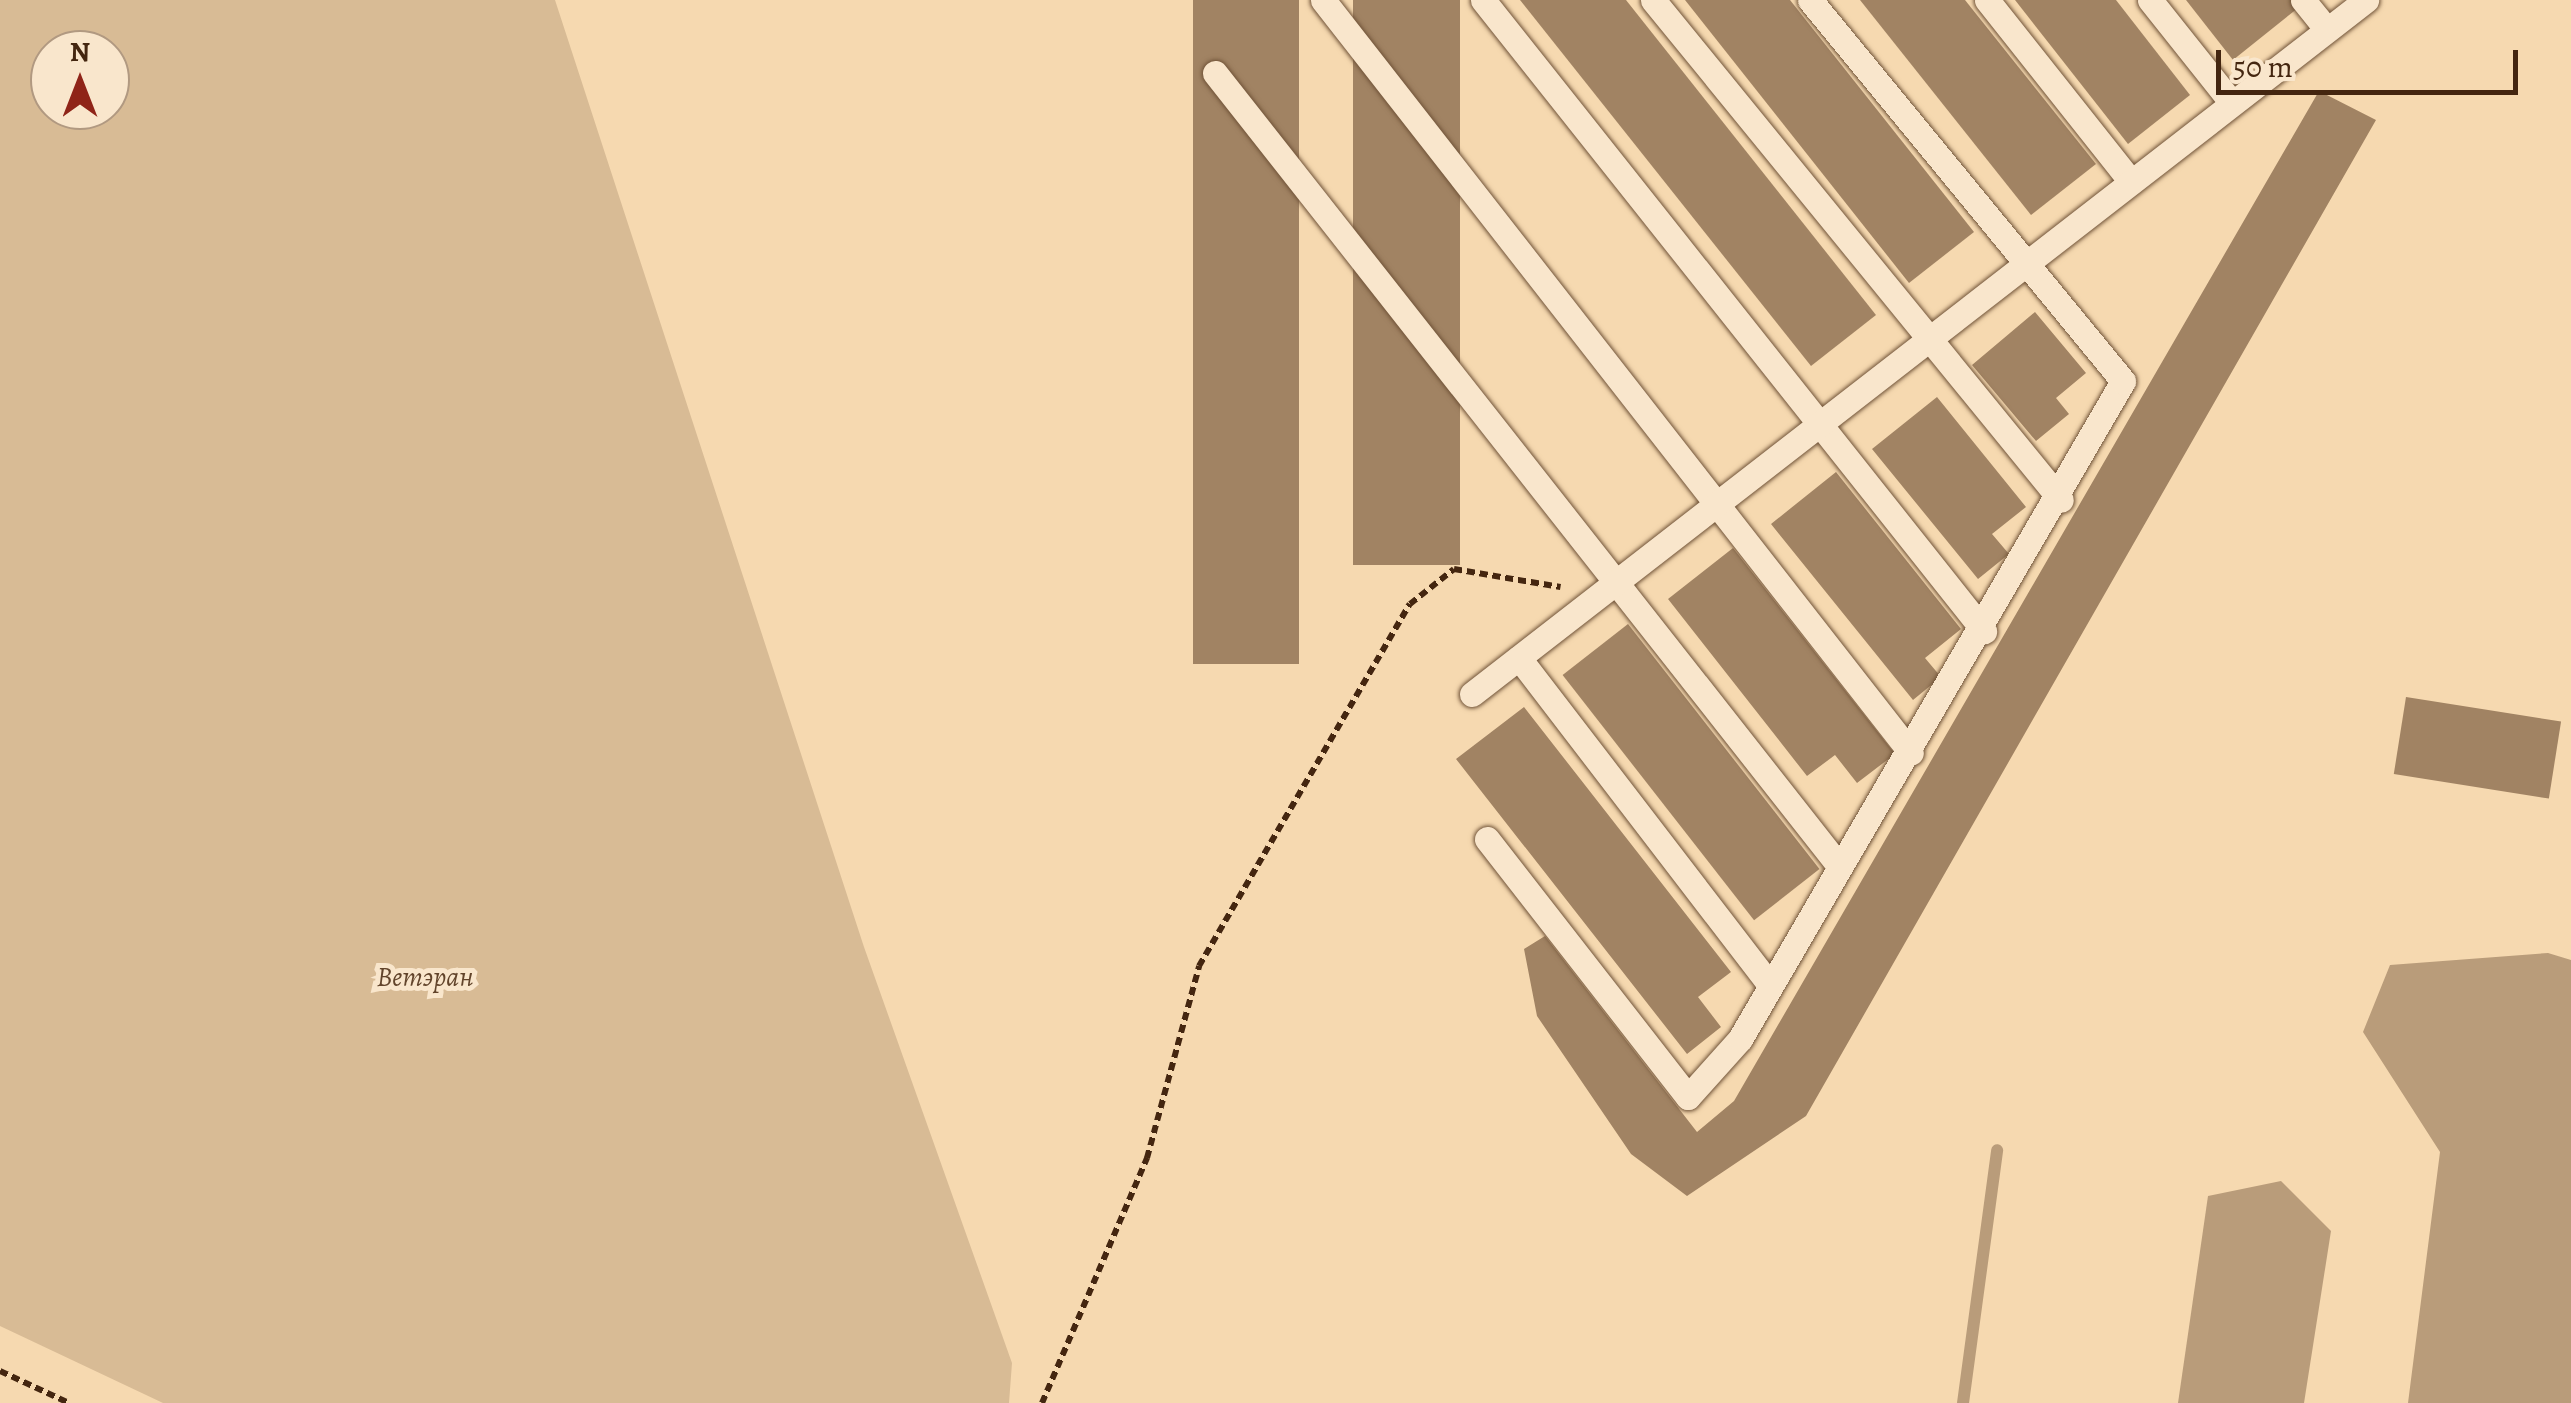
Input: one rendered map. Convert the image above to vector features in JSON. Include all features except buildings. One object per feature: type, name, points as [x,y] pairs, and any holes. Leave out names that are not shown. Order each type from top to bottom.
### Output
[{"type":"lane","points":[[1324,0],[1721,500],[1912,753]]},
{"type":"lane","points":[[1483,0],[1984,630]]},
{"type":"lane","points":[[1653,0],[1926,342],[2061,500]]},
{"type":"lane","points":[[1486,839],[1688,1097],[1740,1039],[1838,863],[1912,753],[2061,500],[2124,380],[2023,268],[1810,0]]},
{"type":"lane","points":[[1988,0],[2131,182]]},
{"type":"lane","points":[[2150,0],[2232,104]]},
{"type":"lane","points":[[2303,0],[2327,30]]},
{"type":"lane","points":[[1472,694],[2366,0]]},
{"type":"lane","points":[[1215,73],[1621,578],[1838,863]]},
{"type":"lane","points":[[1519,658],[1768,983]]},
{"type":"path","points":[[1042,1403],[1147,1158],[1199,966],[1410,604],[1454,568],[1595,598]]},
{"type":"path","points":[[0,1371],[69,1403]]},
{"type":"green space","name":"Ветэран","points":[[0,0],[555,0],[864,947],[1012,1363],[1009,1403],[163,1403],[0,1326]]},
{"type":"shaded area","points":[[2548,953],[2571,960],[2571,1403],[2408,1403],[2440,1152],[2363,1032],[2390,965]]},
{"type":"shaded area","points":[[2281,1181],[2331,1231],[2304,1403],[2178,1403],[2208,1196]]},
{"type":"waterway","points":[[1963,1403],[1997,1150]]}]
